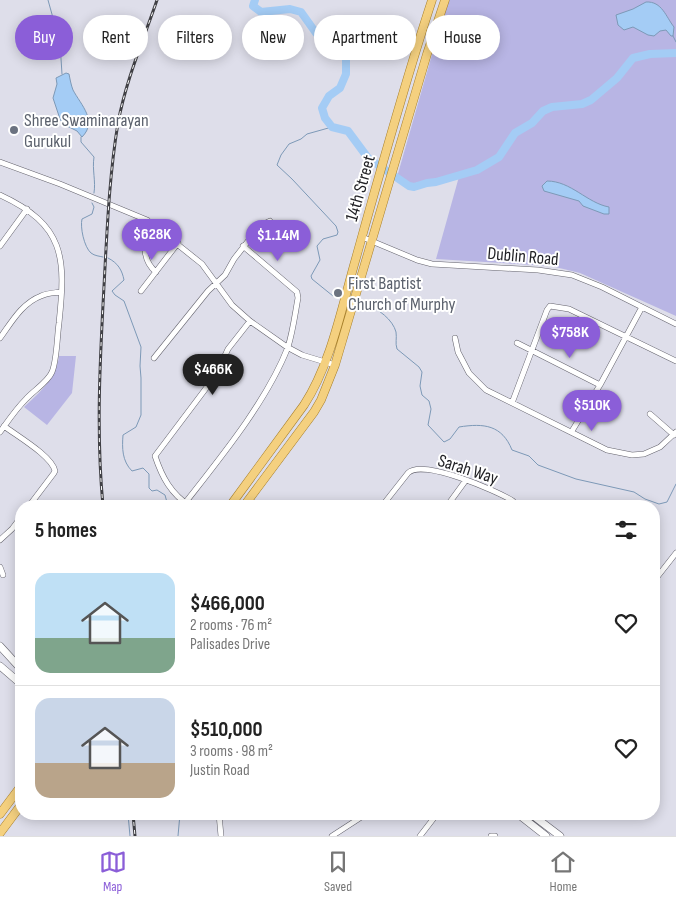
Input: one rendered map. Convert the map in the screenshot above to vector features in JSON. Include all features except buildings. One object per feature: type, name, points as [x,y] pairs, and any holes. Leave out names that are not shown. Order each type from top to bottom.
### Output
[{"type":"main road","name":"14th Street","points":[[234,500],[308,400],[324,362],[432,0]]},
{"type":"main road","name":"14th Street","points":[[248,500],[314,412],[336,365],[445,0]]},
{"type":"main road","points":[[0,646],[15,662]]},
{"type":"main road","points":[[0,666],[15,679]]},
{"type":"main road","points":[[0,814],[15,794]]},
{"type":"main road","points":[[6,806],[15,811]]},
{"type":"main road","points":[[0,833],[15,813]]},
{"type":"main road","points":[[526,820],[546,836]]},
{"type":"main road","points":[[539,820],[560,836]]},
{"type":"street","points":[[0,162],[60,184],[147,220],[202,264],[232,305],[250,321],[287,347],[311,359],[336,365]]},
{"type":"street","points":[[0,195],[27,209],[51,232],[60,257],[62,270],[60,308],[52,372],[24,400],[0,432]]},
{"type":"street","points":[[0,246],[27,209]]},
{"type":"street","points":[[147,220],[144,249],[150,267],[156,272]]},
{"type":"street","points":[[154,358],[208,291],[225,275],[243,246],[260,226],[270,221]]},
{"type":"street","name":"Dublin Road","points":[[362,237],[417,260],[432,264],[566,273],[596,284],[676,324]]},
{"type":"street","points":[[141,291],[178,243]]},
{"type":"street","points":[[186,500],[263,396],[287,347],[295,316],[297,292],[243,246]]},
{"type":"street","points":[[0,338],[21,310],[32,300],[42,295],[61,292]]},
{"type":"street","points":[[512,403],[549,307],[569,309],[676,361]]},
{"type":"street","points":[[572,431],[600,385],[642,307]]},
{"type":"street","points":[[183,500],[173,492],[160,472],[155,456],[216,375],[228,349],[250,321]]},
{"type":"street","points":[[455,338],[458,352],[469,373],[486,390],[607,450],[632,455],[644,454],[660,447],[675,434],[650,414]]},
{"type":"street","points":[[517,343],[600,385]]},
{"type":"street","points":[[4,426],[44,456],[54,467],[55,471],[33,500]]},
{"type":"street","name":"Sarah Way","points":[[387,500],[412,469],[436,471],[466,480],[500,493],[509,500]]},
{"type":"street","points":[[452,500],[466,480]]},
{"type":"street","points":[[0,540],[15,525]]},
{"type":"street","points":[[660,573],[676,553]]},
{"type":"street","points":[[0,567],[3,575]]},
{"type":"street","points":[[220,820],[221,836]]},
{"type":"street","points":[[332,836],[357,820]]},
{"type":"street","points":[[420,836],[432,820]]},
{"type":"street","points":[[491,836],[496,836]]},
{"type":"shaded area","points":[[449,0],[676,0],[676,316],[580,273],[551,266],[436,259],[460,173],[411,184],[397,177],[430,60],[500,60],[500,15],[444,15]]},
{"type":"shaded area","points":[[646,2],[656,4],[663,10],[674,27],[673,36],[666,30],[660,31],[654,36],[633,27],[624,30],[618,25],[616,15]]},
{"type":"shaded area","points":[[66,73],[69,74],[73,90],[84,107],[88,119],[87,131],[82,137],[77,131],[63,124],[53,98],[57,84],[56,78]]},
{"type":"shaded area","points":[[547,181],[564,185],[601,205],[609,207],[609,214],[583,206],[579,201],[544,191],[542,186]]},
{"type":"shaded area","points":[[59,356],[76,356],[72,393],[47,425],[24,407],[51,378],[55,372]]},
{"type":"waterway","points":[[48,0],[60,43],[62,74]]},
{"type":"waterway","points":[[255,0],[253,6],[261,12],[290,9],[301,12],[316,33],[337,46],[346,58],[346,74],[340,88],[329,96],[322,108],[325,118],[332,127],[348,131],[368,158],[409,186],[414,187],[477,170],[499,157],[515,133],[532,123],[543,111],[552,107],[582,104],[591,100],[617,78],[633,58],[650,54],[676,53]]},
{"type":"waterway","points":[[673,36],[676,42]]},
{"type":"waterway","points":[[332,127],[307,134],[289,144],[277,165],[336,226],[337,235],[323,239],[317,246],[320,260],[311,276],[312,279],[333,296]]},
{"type":"waterway","points":[[81,137],[81,142],[94,157],[94,193]]},
{"type":"waterway","points":[[92,203],[94,207],[92,214],[82,219],[83,237],[91,253],[103,257]]},
{"type":"waterway","points":[[108,258],[119,267],[122,273],[124,280],[112,291],[124,301],[141,347],[141,415],[136,427],[123,435],[123,454],[126,463],[132,471],[143,468],[149,474],[149,488],[152,491],[157,490],[165,495],[166,500]]},
{"type":"waterway","points":[[366,305],[380,312],[392,323],[396,332],[397,349],[419,367],[422,372],[420,386],[422,395],[429,401],[431,409],[428,425],[444,442],[450,439],[459,427],[484,426],[503,435],[512,450],[529,456],[538,465],[576,479],[634,492],[648,500]]},
{"type":"waterway","points":[[660,504],[667,502],[676,484]]},
{"type":"waterway","points":[[129,820],[130,836]]},
{"type":"waterway","points":[[178,836],[179,820]]},
{"type":"railway","points":[[103,500],[99,423],[100,369],[112,164],[121,107],[157,0]]},
{"type":"railway","points":[[134,820],[135,836]]},
{"type":"place","name":"Shree Swaminarayan Gurukul","points":[[14,130]]},
{"type":"place","name":"First Baptist Church of Murphy","points":[[338,293]]}]
